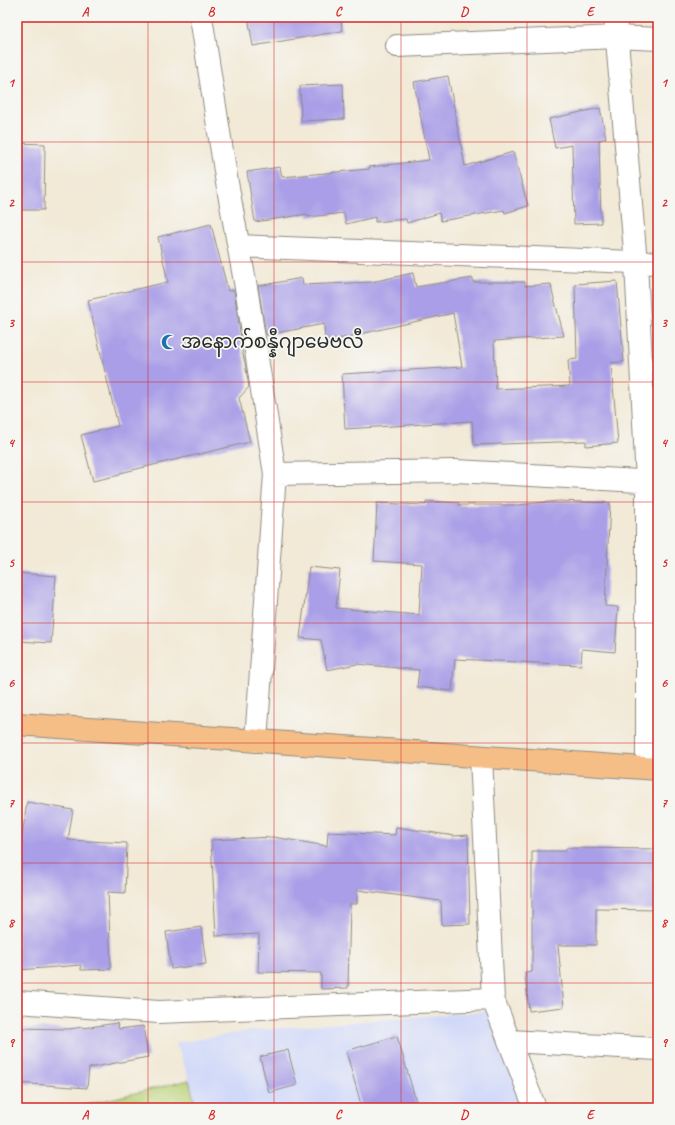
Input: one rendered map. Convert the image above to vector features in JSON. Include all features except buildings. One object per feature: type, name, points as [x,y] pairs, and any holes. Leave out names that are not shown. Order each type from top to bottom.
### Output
[{"type":"main road","points":[[17,724],[653,768]]},
{"type":"street","points":[[201,17],[275,474],[256,741]]},
{"type":"street","points":[[616,27],[636,263],[652,482],[653,768]]},
{"type":"street","points":[[397,46],[616,27],[658,39]]},
{"type":"street","points":[[239,246],[658,263]]},
{"type":"street","points":[[275,474],[456,471],[652,482]]},
{"type":"street","points":[[480,757],[493,999],[535,1108]]},
{"type":"street","points":[[17,1002],[159,1012],[493,999]]},
{"type":"street","points":[[509,1040],[658,1049]]},
{"type":"shaded area","points":[[486,1011],[528,1108],[196,1108],[189,1080],[176,1043],[255,1030]]},
{"type":"green space","points":[[189,1080],[196,1108],[73,1108]]},
{"type":"place","name":"အနောက်စန္နီဂျာမေဗလီ","points":[[169,342]]}]
